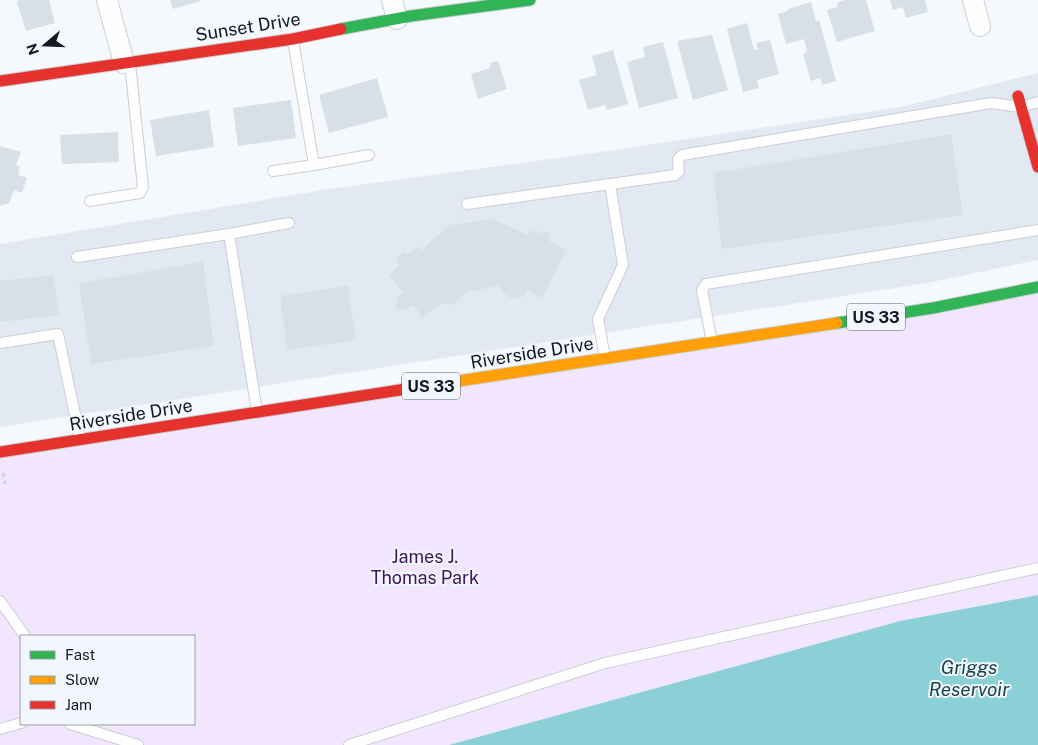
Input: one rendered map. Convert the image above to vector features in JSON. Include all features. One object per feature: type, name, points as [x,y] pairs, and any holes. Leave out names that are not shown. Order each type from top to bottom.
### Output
[{"type":"main road","name":"Sunset Drive","points":[[0,81],[293,39],[397,19],[530,0]]},
{"type":"main road","points":[[1018,96],[1038,166]]},
{"type":"main road","name":"Riverside Drive","points":[[0,452],[257,414],[934,308],[1038,287]]},
{"type":"street","points":[[107,0],[127,62]]},
{"type":"street","points":[[392,0],[397,19]]},
{"type":"street","points":[[973,0],[980,26]]},
{"type":"lane","points":[[293,39],[314,165]]},
{"type":"lane","points":[[90,201],[140,193],[143,187],[127,62]]},
{"type":"lane","points":[[467,204],[675,175],[680,171],[678,160],[682,155],[992,103],[1021,107],[1038,102]]},
{"type":"lane","points":[[272,171],[369,155]]},
{"type":"lane","points":[[605,359],[598,319],[623,265],[610,184]]},
{"type":"lane","points":[[77,258],[290,223]]},
{"type":"lane","points":[[712,342],[702,290],[706,284],[1038,230]]},
{"type":"lane","points":[[229,234],[257,414]]},
{"type":"lane","points":[[0,343],[58,334],[80,441]]},
{"type":"lane","points":[[348,745],[605,663],[1038,568]]},
{"type":"lane","points":[[0,601],[24,635]]},
{"type":"lane","points":[[0,729],[20,723]]},
{"type":"lane","points":[[73,725],[138,745]]},
{"type":"shaded area","points":[[1038,73],[1038,260],[927,283],[0,427],[0,244],[329,189],[580,155],[901,107]]},
{"type":"green space","name":"James J. Thomas Park","points":[[1038,287],[1038,595],[900,621],[449,745],[0,745],[0,452]]},
{"type":"water","name":"Griggs Reservoir","points":[[1038,595],[1038,745],[449,745],[900,621]]},
{"type":"building","points":[[19,0],[49,0],[55,23],[26,31],[17,2]]},
{"type":"building","points":[[170,0],[201,0],[201,1],[173,9]]},
{"type":"building","points":[[845,0],[866,0],[875,31],[837,42],[827,10],[838,7],[837,3]]},
{"type":"building","points":[[890,0],[925,0],[928,12],[906,18],[903,7],[893,10]]},
{"type":"building","points":[[811,2],[816,21],[819,20],[836,81],[822,85],[820,78],[811,81],[803,54],[807,52],[804,39],[786,44],[778,14]]},
{"type":"building","points":[[747,23],[754,50],[758,49],[756,43],[770,40],[779,74],[757,80],[759,88],[743,92],[727,29]]},
{"type":"building","points":[[712,35],[728,90],[693,100],[677,41]]},
{"type":"building","points":[[663,42],[678,98],[639,108],[627,62],[645,57],[643,47]]},
{"type":"building","points":[[613,50],[628,104],[607,110],[605,105],[588,110],[579,80],[597,75],[592,56]]},
{"type":"building","points":[[498,61],[507,89],[478,99],[471,74],[490,68],[490,63]]},
{"type":"building","points":[[377,78],[388,117],[329,133],[319,95]]},
{"type":"building","points":[[291,100],[296,138],[238,146],[233,108]]},
{"type":"building","points":[[209,110],[214,147],[156,156],[150,120]]},
{"type":"building","points":[[118,132],[119,162],[62,164],[60,135]]},
{"type":"building","points":[[951,134],[963,215],[722,249],[713,173]]},
{"type":"building","points":[[0,146],[21,152],[16,165],[20,167],[18,175],[27,178],[22,193],[14,190],[9,203],[0,206]]},
{"type":"building","points":[[493,219],[528,235],[531,230],[541,234],[542,230],[550,234],[550,242],[566,250],[542,298],[527,290],[524,296],[513,299],[503,293],[498,286],[467,292],[453,305],[441,303],[423,318],[413,304],[409,308],[399,310],[396,307],[397,297],[403,292],[389,275],[400,265],[396,259],[404,252],[408,254],[419,246],[421,251],[449,225]]},
{"type":"building","points":[[203,262],[214,346],[91,364],[79,283]]},
{"type":"building","points":[[53,275],[59,315],[0,322],[0,281]]},
{"type":"building","points":[[348,286],[356,340],[287,350],[280,296]]},
{"type":"traffic: fast","points":[[341,29],[411,16],[530,0]]},
{"type":"traffic: fast","points":[[837,323],[933,308],[1038,287]]},
{"type":"traffic: slow","points":[[419,387],[837,323]]},
{"type":"traffic: jam","points":[[0,81],[293,39],[341,29]]},
{"type":"traffic: jam","points":[[1018,96],[1038,167]]},
{"type":"traffic: jam","points":[[0,452],[419,387]]}]
